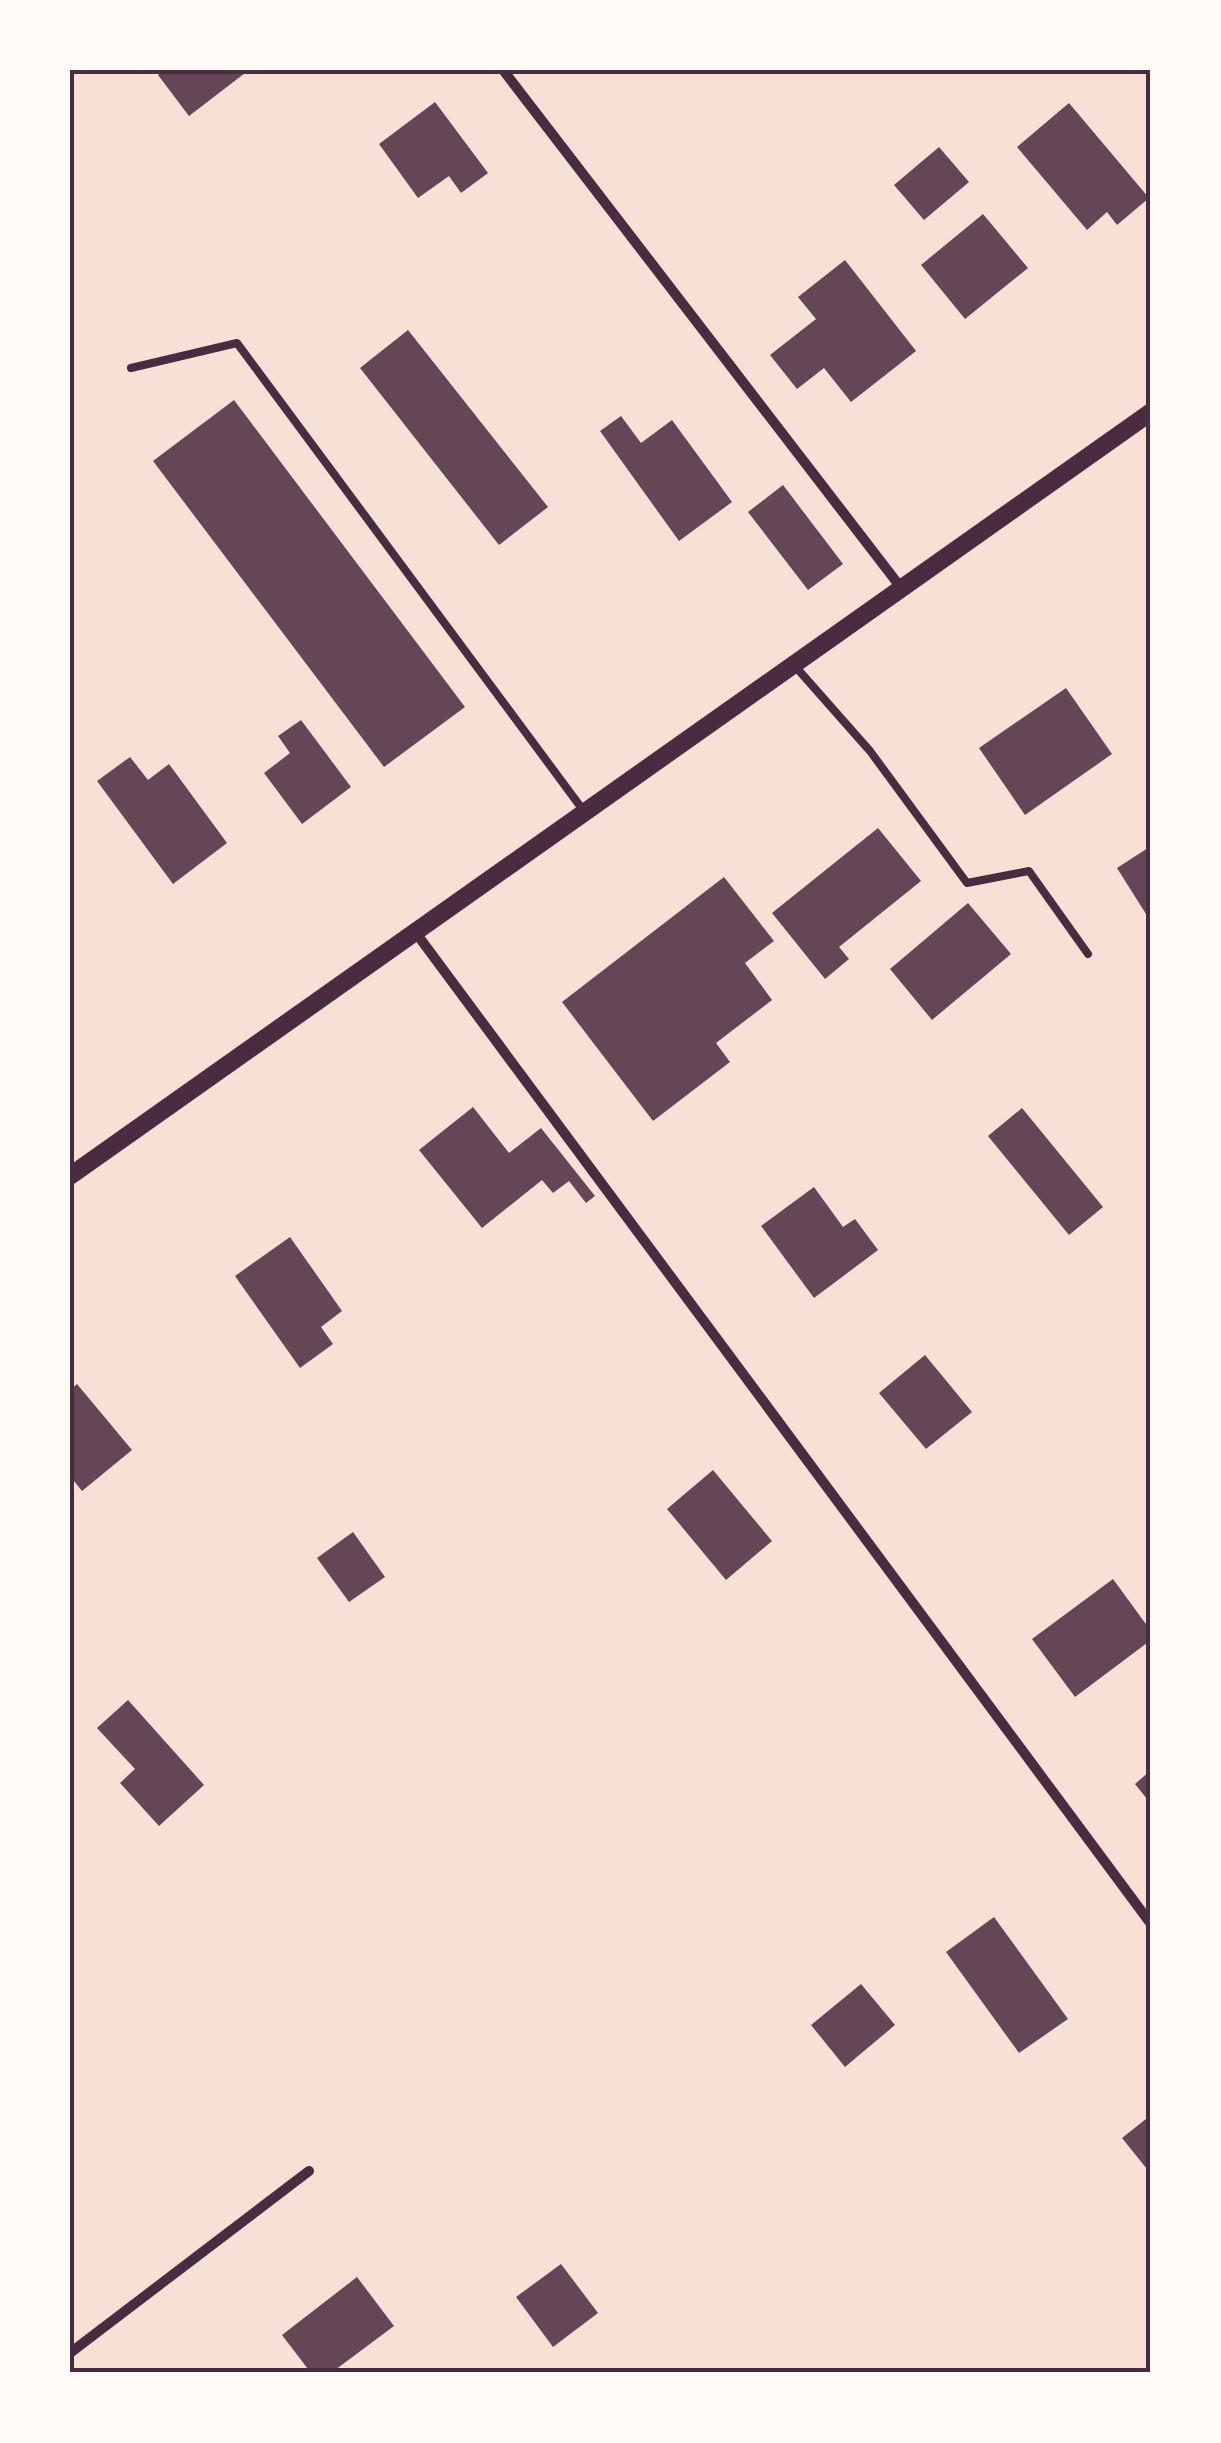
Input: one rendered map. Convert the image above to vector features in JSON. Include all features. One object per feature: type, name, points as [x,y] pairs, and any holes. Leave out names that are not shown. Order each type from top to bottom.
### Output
[{"type":"street","points":[[503,70],[902,589]]},
{"type":"street","points":[[70,1176],[1151,412]]},
{"type":"street","points":[[416,934],[1151,1924]]},
{"type":"street","points":[[70,2353],[308,2171]]},
{"type":"lane","points":[[131,368],[237,344],[586,814]]},
{"type":"lane","points":[[794,665],[870,751],[967,883],[1029,871],[1088,954]]},
{"type":"building","points":[[164,70],[249,70],[189,116],[158,75]]},
{"type":"building","points":[[435,102],[488,173],[461,193],[449,176],[418,198],[379,144]]},
{"type":"building","points":[[1069,103],[1149,198],[1117,225],[1107,212],[1087,230],[1017,147]]},
{"type":"building","points":[[939,147],[969,182],[924,220],[894,185]]},
{"type":"building","points":[[983,214],[1028,268],[965,319],[921,265]]},
{"type":"building","points":[[845,260],[916,351],[851,402],[824,368],[797,389],[770,355],[816,319],[798,297]]},
{"type":"building","points":[[408,330],[548,507],[499,545],[360,368]]},
{"type":"building","points":[[234,400],[465,707],[384,767],[153,461]]},
{"type":"building","points":[[621,416],[641,443],[672,420],[732,502],[679,541],[600,431]]},
{"type":"building","points":[[783,485],[843,564],[808,590],[748,512]]},
{"type":"building","points":[[1066,688],[1112,754],[1025,815],[979,748]]},
{"type":"building","points":[[301,720],[351,787],[302,824],[264,773],[290,753],[278,736]]},
{"type":"building","points":[[130,757],[148,780],[169,764],[227,843],[173,884],[97,781]]},
{"type":"building","points":[[878,828],[921,881],[839,947],[849,959],[825,979],[772,913]]},
{"type":"building","points":[[1151,846],[1151,922],[1117,868]]},
{"type":"building","points":[[724,877],[774,941],[745,963],[772,1000],[716,1043],[730,1062],[653,1121],[562,1002]]},
{"type":"building","points":[[968,903],[1011,954],[932,1020],[890,969]]},
{"type":"building","points":[[473,1107],[509,1153],[541,1128],[595,1196],[586,1203],[569,1181],[553,1193],[542,1180],[482,1228],[419,1150]]},
{"type":"building","points":[[1022,1108],[1103,1207],[1069,1235],[988,1136]]},
{"type":"building","points":[[814,1187],[843,1227],[855,1219],[878,1250],[814,1298],[761,1226]]},
{"type":"building","points":[[290,1237],[342,1311],[321,1327],[333,1344],[300,1368],[235,1276]]},
{"type":"building","points":[[925,1355],[972,1412],[926,1449],[879,1393]]},
{"type":"building","points":[[77,1384],[132,1450],[82,1491],[70,1476],[70,1390]]},
{"type":"building","points":[[713,1470],[772,1541],[726,1580],[667,1509]]},
{"type":"building","points":[[353,1532],[385,1577],[349,1602],[317,1558]]},
{"type":"building","points":[[1113,1579],[1151,1631],[1151,1640],[1075,1697],[1032,1639]]},
{"type":"building","points":[[128,1700],[204,1785],[159,1826],[120,1783],[135,1769],[97,1728]]},
{"type":"building","points":[[1151,1770],[1151,1804],[1135,1784]]},
{"type":"building","points":[[994,1917],[1068,2019],[1019,2053],[946,1952]]},
{"type":"building","points":[[861,1984],[895,2025],[845,2067],[811,2025]]},
{"type":"building","points":[[1151,2115],[1151,2174],[1122,2138]]},
{"type":"building","points":[[561,2264],[598,2313],[553,2347],[516,2297]]},
{"type":"building","points":[[357,2277],[394,2326],[331,2373],[311,2373],[282,2335]]}]
